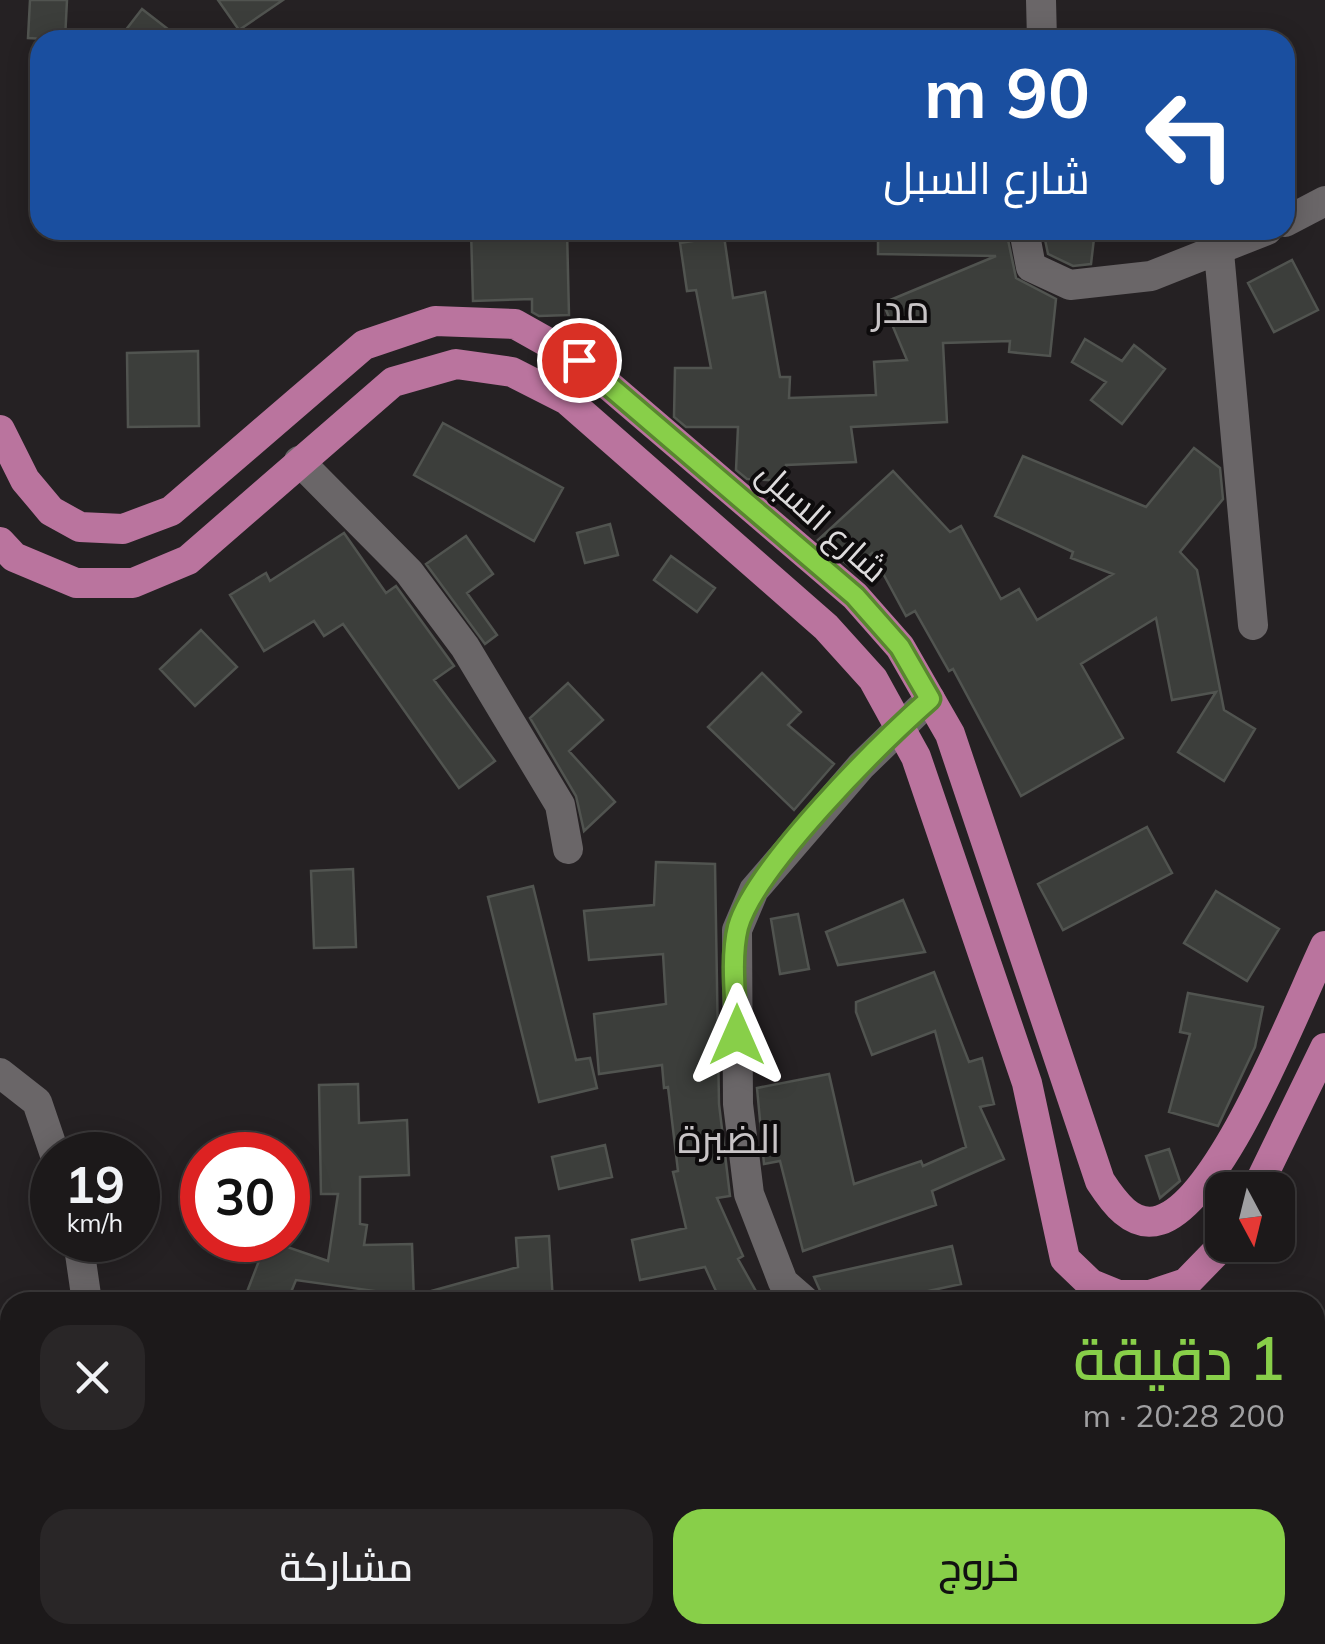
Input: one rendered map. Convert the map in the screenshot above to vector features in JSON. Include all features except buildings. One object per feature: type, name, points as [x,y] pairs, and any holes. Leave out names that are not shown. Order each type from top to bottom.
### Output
[{"type":"main road","name":"شارع السبل","points":[[0,430],[25,480],[51,510],[80,527],[123,530],[171,511],[364,345],[435,321],[515,324],[579,360],[855,596],[900,647],[950,734],[1100,1181],[1116,1205],[1139,1221],[1160,1220],[1212,1177],[1325,946]]},
{"type":"main road","points":[[0,542],[14,558],[76,583],[133,583],[188,560],[393,382],[456,364],[512,372],[566,400],[826,628],[873,679],[916,757],[1027,1082],[1064,1259],[1091,1284],[1110,1292]]},
{"type":"main road","points":[[1265,1172],[1325,1048]]},
{"type":"main road","points":[[1158,1292],[1186,1282],[1205,1262]]},
{"type":"street","points":[[1040,0],[1042,30]]},
{"type":"street","points":[[1295,217],[1325,201]]},
{"type":"street","points":[[1026,240],[1032,267],[1070,284],[1150,276],[1245,240]]},
{"type":"street","points":[[1219,252],[1254,626]]},
{"type":"street","points":[[299,461],[409,572],[466,647],[560,805],[568,849]]},
{"type":"street","points":[[794,1292],[782,1282],[749,1194],[738,1104],[737,930],[754,890],[899,726],[930,699]]},
{"type":"street","points":[[0,1073],[37,1102],[47,1132]]},
{"type":"street","points":[[81,1262],[86,1292]]},
{"type":"district","name":"مدر","points":[[901,308]]},
{"type":"district","name":"الضبرة","points":[[729,1138]]},
{"type":"route","points":[[579,360],[855,596],[900,647],[930,699],[861,766],[754,890],[737,930],[737,1035]]}]
